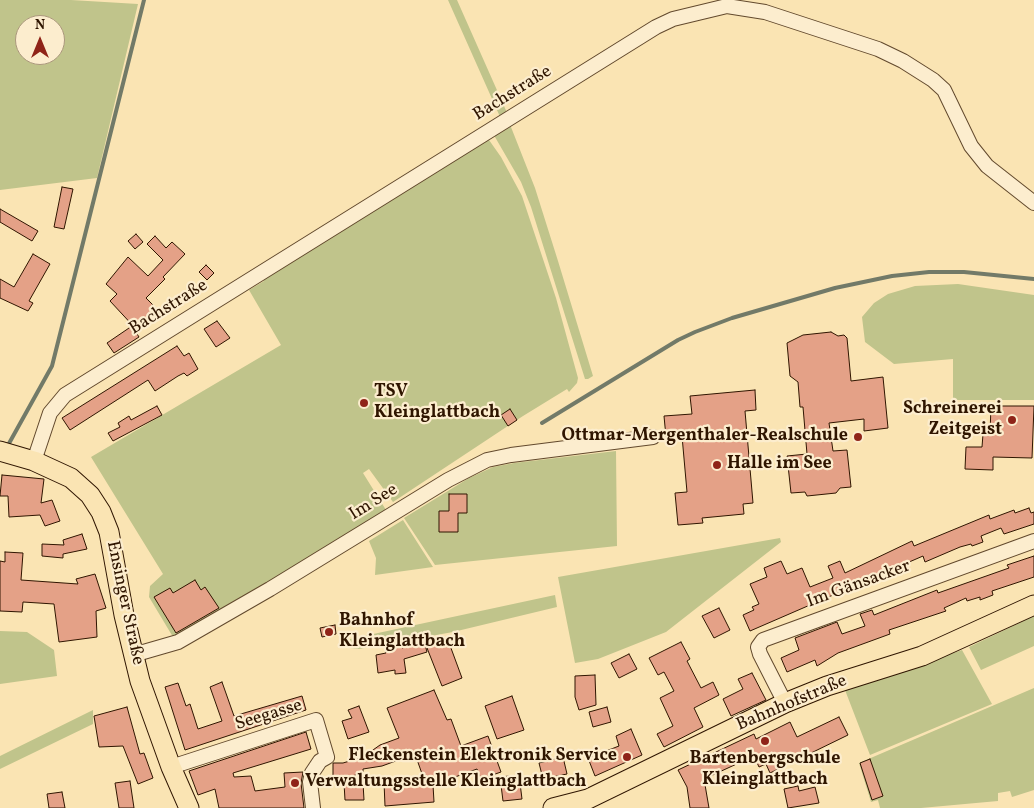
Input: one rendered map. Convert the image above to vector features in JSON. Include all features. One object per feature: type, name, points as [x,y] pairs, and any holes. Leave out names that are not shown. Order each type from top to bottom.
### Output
[{"type":"main road","name":"Ensinger Straße","points":[[6,453],[34,462],[71,478],[90,495],[101,512],[109,532],[133,655],[171,767],[189,808]]},
{"type":"main road","name":"Bahnhofstraße","points":[[552,808],[572,806],[785,703],[827,686],[922,656],[1034,605]]},
{"type":"street","name":"Bachstraße","points":[[34,462],[50,413],[65,395],[673,19],[726,6],[765,12],[878,49],[903,60],[933,80],[944,90],[972,146],[987,166],[1034,203]]},
{"type":"street","name":"Im See","points":[[133,655],[178,642],[270,589],[448,480],[487,460],[511,455],[653,437]]},
{"type":"street","name":"Im Gänsacker","points":[[785,703],[760,654],[758,647],[763,640],[1034,541]]},
{"type":"street","name":"Seegasse","points":[[171,767],[316,720],[327,757],[320,761],[312,773],[310,782],[313,808]]},
{"type":"green space","points":[[0,0],[71,0],[138,4],[97,178],[0,190]]},
{"type":"green space","points":[[448,0],[457,0],[508,115],[501,119]]},
{"type":"green space","points":[[509,122],[535,188],[558,261],[593,376],[588,379],[585,379],[531,207],[521,182],[495,137],[495,133]]},
{"type":"green space","name":"TSV Kleinglattbach","points":[[484,138],[489,140],[501,157],[522,196],[556,298],[578,378],[577,383],[569,392],[567,389],[523,416],[393,502],[369,469],[363,473],[386,510],[227,607],[173,637],[149,597],[150,586],[163,574],[91,457],[281,345],[249,290],[264,281],[263,275]]},
{"type":"green space","points":[[958,284],[1034,295],[1034,400],[953,400],[953,359],[894,364],[865,342],[862,317],[874,303],[888,294],[915,286]]},
{"type":"green space","name":"TSV Kleinglattbach","points":[[616,451],[617,546],[435,565],[404,518],[469,478],[493,467]]},
{"type":"green space","points":[[403,520],[433,567],[375,575],[376,558],[369,541]]},
{"type":"green space","points":[[780,538],[781,542],[666,632],[598,659],[575,663],[558,577]]},
{"type":"green space","points":[[555,595],[557,607],[453,632],[359,649],[350,648],[350,639]]},
{"type":"green space","points":[[1034,616],[1034,646],[981,670],[969,647]]},
{"type":"green space","points":[[0,631],[27,632],[54,650],[57,676],[0,684]]},
{"type":"green space","points":[[962,650],[992,704],[870,755],[845,690]]},
{"type":"green space","points":[[1034,688],[1034,790],[1012,797],[1010,791],[998,793],[998,801],[921,808],[880,808],[878,800],[871,802],[859,763]]},
{"type":"green space","points":[[93,710],[93,724],[0,769],[0,756]]},
{"type":"building","points":[[62,187],[73,189],[64,229],[54,227]]},
{"type":"building","points":[[0,209],[38,231],[32,241],[0,222]]},
{"type":"building","points":[[136,234],[143,242],[135,249],[128,241]]},
{"type":"building","points":[[155,236],[166,248],[172,242],[185,254],[163,277],[165,279],[146,298],[156,308],[136,329],[110,301],[117,294],[106,284],[128,257],[148,276],[163,260],[147,244]]},
{"type":"building","points":[[33,254],[50,264],[29,301],[33,303],[28,311],[0,298],[0,279],[14,287]]},
{"type":"building","points":[[206,265],[214,273],[207,280],[199,272]]},
{"type":"building","points":[[217,321],[230,338],[216,347],[204,329]]},
{"type":"building","points":[[132,326],[139,337],[114,353],[107,343]]},
{"type":"building","points":[[831,332],[838,336],[844,335],[847,338],[851,381],[883,377],[888,428],[864,431],[864,419],[829,423],[833,451],[847,450],[851,487],[840,488],[836,493],[807,496],[805,492],[791,493],[787,456],[807,454],[803,407],[800,407],[798,382],[790,376],[787,343],[803,335]]},
{"type":"building","points":[[177,346],[184,356],[189,353],[198,369],[187,376],[184,373],[178,376],[155,391],[148,380],[70,430],[62,418]]},
{"type":"building","name":"Halle im See","points":[[755,390],[756,410],[745,411],[753,503],[743,504],[744,514],[702,518],[703,523],[678,525],[675,493],[687,492],[682,436],[666,437],[664,416],[692,414],[690,396]]},
{"type":"building","points":[[157,406],[162,415],[113,441],[108,433],[120,427],[118,423],[129,416],[131,420]]},
{"type":"building","points":[[991,406],[1034,406],[1032,458],[993,457],[993,470],[965,469],[966,447],[982,447],[983,434],[990,434]]},
{"type":"building","points":[[510,409],[517,420],[508,426],[501,415]]},
{"type":"building","points":[[2,475],[44,479],[41,503],[52,500],[60,521],[45,526],[40,515],[9,517],[8,496],[0,496]]},
{"type":"building","points":[[449,494],[467,494],[467,513],[458,513],[458,532],[439,532],[439,511],[449,511]]},
{"type":"building","points":[[1029,508],[1031,513],[1034,512],[1034,524],[1004,534],[1001,528],[981,536],[983,542],[972,546],[971,544],[960,547],[925,562],[923,556],[750,631],[743,615],[754,610],[752,607],[759,604],[750,584],[767,577],[764,568],[781,561],[787,574],[802,568],[810,587],[833,578],[828,566],[840,561],[845,573],[912,541],[914,546],[989,515],[990,519],[1014,510],[1015,513]]},
{"type":"building","points":[[82,534],[87,549],[63,554],[63,558],[42,556],[42,544],[64,545],[63,540]]},
{"type":"building","points":[[5,552],[23,553],[21,580],[78,584],[76,579],[95,574],[106,608],[96,611],[97,637],[59,642],[54,604],[23,602],[22,612],[0,611],[0,561],[5,562]]},
{"type":"building","points":[[1034,556],[1034,577],[992,591],[993,595],[980,600],[980,597],[967,601],[966,598],[944,608],[946,611],[889,630],[890,634],[838,653],[817,666],[815,660],[787,672],[781,658],[799,650],[795,638],[837,622],[842,634],[865,626],[860,614],[872,610],[874,615],[937,590],[938,593],[1009,568],[1007,565]]},
{"type":"building","points":[[195,580],[201,590],[205,587],[219,608],[176,633],[154,597],[170,588],[173,593]]},
{"type":"building","points":[[719,608],[730,630],[714,638],[702,616]]},
{"type":"building","name":"Bahnhof Kleinglattbach","points":[[335,625],[336,634],[322,637],[320,628]]},
{"type":"building","points":[[448,640],[462,678],[442,686],[427,648]]},
{"type":"building","points":[[424,641],[427,652],[404,659],[406,673],[395,674],[395,670],[378,673],[376,655],[386,653],[385,647],[402,644],[402,648]]},
{"type":"building","points":[[681,642],[690,659],[687,661],[701,688],[713,682],[719,695],[694,708],[703,727],[664,747],[657,734],[673,726],[660,698],[674,691],[664,672],[658,675],[649,658]]},
{"type":"building","points":[[629,654],[637,669],[619,678],[611,663]]},
{"type":"building","points":[[752,673],[766,700],[731,716],[723,699],[743,689],[738,679]]},
{"type":"building","points":[[595,675],[596,705],[579,710],[575,697],[575,676]]},
{"type":"building","points":[[222,682],[234,716],[302,696],[306,710],[185,750],[165,687],[178,683],[186,706],[190,704],[198,729],[222,721],[210,687]]},
{"type":"building","points":[[434,690],[447,720],[451,719],[461,746],[488,736],[501,772],[481,779],[477,769],[433,785],[434,802],[385,806],[384,782],[400,782],[400,787],[426,785],[415,754],[382,766],[363,769],[363,772],[340,781],[333,781],[333,763],[343,763],[363,757],[380,745],[399,738],[387,708]]},
{"type":"building","points":[[512,696],[524,730],[497,739],[485,706]]},
{"type":"building","points":[[359,706],[369,732],[348,739],[342,721],[352,718],[348,710]]},
{"type":"building","points":[[127,707],[140,754],[144,753],[153,778],[138,784],[123,746],[99,747],[94,716]]},
{"type":"building","points":[[607,707],[611,722],[593,727],[589,712]]},
{"type":"building","points":[[839,717],[848,735],[770,773],[766,764],[759,767],[754,756],[704,779],[709,808],[690,808],[687,787],[678,770],[754,734],[756,739],[790,722],[797,737]]},
{"type":"building","points":[[631,729],[642,755],[595,776],[588,758],[619,746],[616,736]]},
{"type":"building","points":[[306,732],[311,749],[233,773],[234,777],[251,776],[255,791],[285,787],[284,773],[303,772],[301,783],[304,808],[219,808],[215,789],[198,795],[189,771]]},
{"type":"building","points":[[563,757],[567,774],[543,779],[539,763]]},
{"type":"building","points":[[870,759],[883,796],[872,800],[860,763]]},
{"type":"building","points":[[519,775],[522,799],[503,801],[500,777]]},
{"type":"building","points":[[130,781],[134,808],[119,808],[115,783]]},
{"type":"building","points":[[344,783],[363,783],[364,800],[345,800]]},
{"type":"building","points":[[798,786],[799,791],[815,787],[819,803],[788,808],[784,789]]},
{"type":"building","points":[[62,792],[65,808],[49,808],[47,794]]},
{"type":"waterway","points":[[7,447],[52,366],[144,0]]},
{"type":"waterway","points":[[542,423],[678,340],[732,318],[835,288],[892,276],[929,272],[964,272],[1034,279]]},
{"type":"place","name":"TSV Kleinglattbach","points":[[364,403]]},
{"type":"place","name":"Schreinerei Zeitgeist","points":[[1012,420]]},
{"type":"place","name":"Ottmar-Mergenthaler-Realschule","points":[[858,437]]},
{"type":"place","name":"Halle im See","points":[[717,465]]},
{"type":"place","name":"Bahnhof Kleinglattbach","points":[[329,632]]},
{"type":"place","name":"Bartenbergschule Kleinglattbach","points":[[765,741]]},
{"type":"place","name":"Fleckenstein Elektronik Service","points":[[627,757]]},
{"type":"place","name":"Verwaltungsstelle Kleinglattbach","points":[[295,783]]}]
